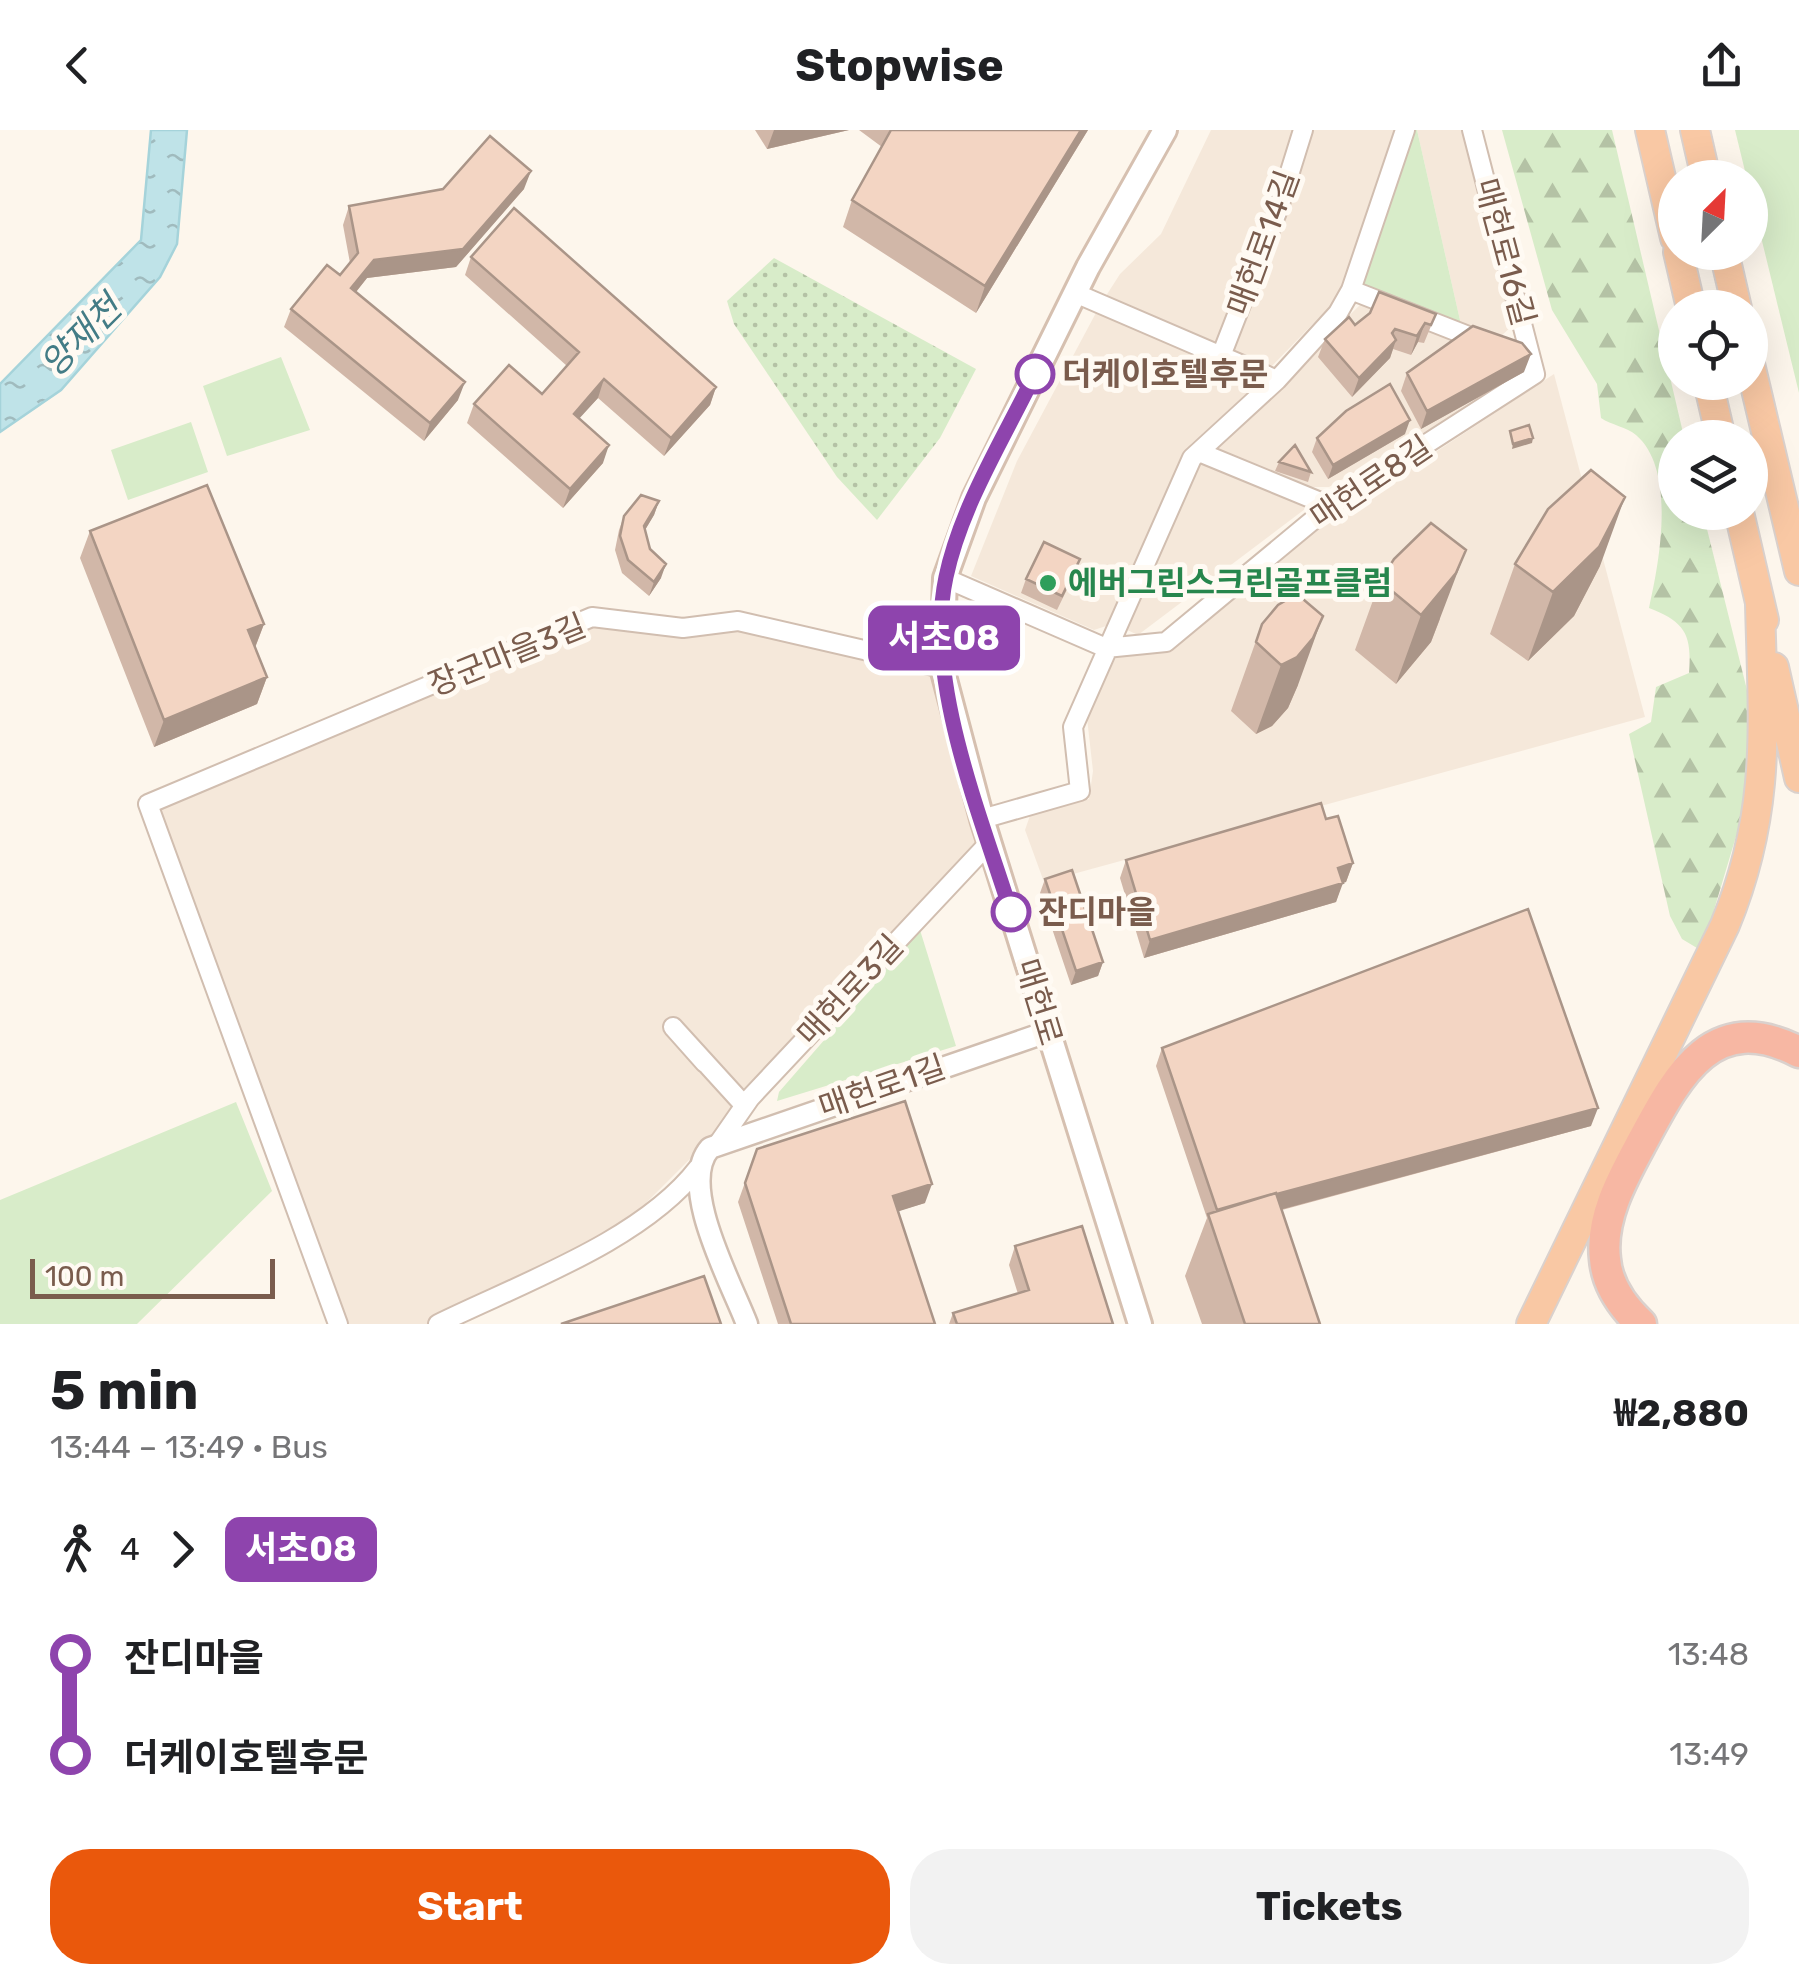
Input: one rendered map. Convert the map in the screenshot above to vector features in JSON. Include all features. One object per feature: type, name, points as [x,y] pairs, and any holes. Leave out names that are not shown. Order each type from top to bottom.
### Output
[{"type":"highway","points":[[1650,130],[1658,165]]},
{"type":"highway","points":[[1695,130],[1702,160]]},
{"type":"highway","points":[[1759,400],[1799,571]]},
{"type":"highway","points":[[1742,530],[1799,778]]},
{"type":"highway","points":[[1531,1324],[1724,925],[1746,868],[1764,771],[1760,604]]},
{"type":"highway","points":[[1641,1324],[1620,1300],[1606,1270],[1605,1230],[1622,1180],[1676,1079],[1696,1057],[1724,1041],[1756,1038],[1799,1052]]},
{"type":"main road","name":"매헌로","points":[[1140,1324],[982,820],[942,668],[945,578],[974,498],[1075,293],[1165,130]]},
{"type":"street","name":"매헌로14길","points":[[1222,356],[1279,207],[1303,130]]},
{"type":"street","points":[[982,820],[1080,791],[1072,726],[1192,458],[1277,380],[1338,313],[1351,290],[1406,130]]},
{"type":"street","name":"매헌로16길","points":[[1472,130],[1527,332],[1518,358]]},
{"type":"street","points":[[1351,290],[1518,358]]},
{"type":"street","points":[[1075,293],[1277,380]]},
{"type":"street","name":"매헌로8길","points":[[945,578],[1106,648],[1166,642],[1518,358]]},
{"type":"street","points":[[1199,452],[1330,506]]},
{"type":"street","name":"장군마을3길","points":[[338,1324],[148,804],[592,617],[682,628],[738,622],[942,668]]},
{"type":"street","name":"매헌로3길","points":[[718,1144],[744,1105],[989,843]]},
{"type":"street","points":[[673,1027],[744,1105]]},
{"type":"street","name":"매헌로1길","points":[[718,1144],[1047,1032]]},
{"type":"street","points":[[438,1324],[640,1219],[698,1168],[704,1155],[718,1144]]},
{"type":"street","points":[[698,1168],[701,1204],[746,1324]]},
{"type":"shaded area","points":[[1211,130],[1296,130],[1261,240],[1216,349],[1104,299],[1120,274],[1161,234]]},
{"type":"shaded area","points":[[1310,130],[1399,130],[1337,299],[1271,367],[1229,349]]},
{"type":"shaded area","points":[[1417,130],[1464,130],[1515,323],[1497,340],[1462,329]]},
{"type":"shaded area","points":[[1363,302],[1523,361],[1529,372],[1329,487],[1308,487],[1215,448]]},
{"type":"shaded area","points":[[1098,309],[1259,382],[1191,444],[1109,625],[1094,630],[971,576],[1017,461]]},
{"type":"shaded area","points":[[1554,374],[1645,717],[1044,882],[1025,830],[1033,807],[1089,799],[1093,771],[1087,718],[1116,657],[1176,645],[1302,540]]},
{"type":"shaded area","points":[[1195,461],[1309,506],[1138,635],[1123,628]]},
{"type":"shaded area","points":[[580,619],[738,621],[942,668],[989,843],[744,1105],[610,1239],[438,1324],[338,1324],[148,804]]},
{"type":"green space","points":[[1412,130],[1417,130],[1462,329],[1360,290]]},
{"type":"green space","points":[[1502,130],[1612,130],[1658,326],[1658,400],[1675,400],[1680,420],[1658,420],[1658,477],[1649,451],[1636,435],[1601,418],[1597,384],[1552,310]]},
{"type":"green space","points":[[1735,130],[1799,130],[1799,393],[1768,266],[1768,160],[1742,160]]},
{"type":"green space","points":[[774,258],[976,369],[940,438],[877,520],[837,477],[734,324],[727,301]]},
{"type":"green space","points":[[281,357],[310,430],[227,456],[203,386]]},
{"type":"green space","points":[[191,422],[208,472],[128,500],[111,450]]},
{"type":"green space","points":[[1661,530],[1707,530],[1747,690],[1755,773],[1705,940],[1697,948],[1682,939],[1670,916],[1629,734],[1651,722],[1656,687],[1689,673],[1684,631],[1649,608]]},
{"type":"green space","points":[[920,930],[956,1046],[777,1101],[779,1092]]},
{"type":"green space","points":[[236,1102],[272,1191],[137,1324],[0,1324],[0,1200]]},
{"type":"water","name":"양재천","points":[[151,130],[187,130],[177,244],[160,277],[61,390],[0,432],[0,384],[141,240]]},
{"type":"building","points":[[891,130],[1081,130],[985,286],[852,200]]},
{"type":"building","points":[[490,136],[531,171],[463,249],[374,260],[351,288],[465,382],[430,423],[291,309],[327,265],[340,275],[358,253],[349,206],[443,189]]},
{"type":"building","points":[[514,208],[716,387],[671,438],[604,379],[574,414],[609,445],[570,489],[474,404],[509,365],[542,394],[579,352],[471,257]]},
{"type":"building","points":[[1379,292],[1436,314],[1431,325],[1425,323],[1417,336],[1395,329],[1392,333],[1396,340],[1359,378],[1325,339],[1349,317],[1355,325],[1370,313]]},
{"type":"building","points":[[1473,326],[1522,343],[1531,354],[1427,411],[1407,373]]},
{"type":"building","points":[[1390,384],[1410,420],[1333,465],[1317,438],[1346,411]]},
{"type":"building","points":[[1529,425],[1533,438],[1513,444],[1510,431]]},
{"type":"building","points":[[1295,445],[1311,472],[1279,462]]},
{"type":"building","points":[[1591,470],[1625,497],[1599,547],[1553,592],[1515,564],[1548,509]]},
{"type":"building","points":[[207,485],[264,624],[248,630],[267,677],[164,720],[90,531]]},
{"type":"building","points":[[641,495],[659,501],[644,526],[650,549],[666,564],[654,582],[628,560],[620,536],[624,516]]},
{"type":"building","points":[[1431,523],[1466,550],[1456,573],[1421,615],[1380,581],[1394,559]]},
{"type":"building","name":"에버그린스크린골프클럼","points":[[1044,542],[1080,559],[1062,596],[1026,579]]},
{"type":"building","points":[[1297,594],[1323,616],[1313,638],[1297,657],[1281,665],[1256,642],[1262,624],[1278,605]]},
{"type":"building","points":[[1321,803],[1326,819],[1338,816],[1353,863],[1338,868],[1343,883],[1150,940],[1126,860]]},
{"type":"building","points":[[1072,870],[1103,962],[1076,971],[1045,879]]},
{"type":"building","points":[[1528,909],[1598,1108],[1217,1210],[1162,1048]]},
{"type":"building","points":[[905,1101],[932,1184],[893,1196],[935,1324],[791,1324],[745,1183],[757,1149]]},
{"type":"building","points":[[1276,1193],[1320,1324],[1245,1324],[1208,1214]]},
{"type":"building","points":[[1082,1226],[1113,1324],[957,1324],[953,1313],[1029,1290],[1015,1246]]},
{"type":"building","points":[[704,1276],[721,1324],[561,1324]]},
{"type":"bus line","name":"서초08","points":[[1011,912],[944,688],[945,578],[974,498],[1035,374]]},
{"type":"place","name":"더케이호텔후문","points":[[1035,374]]},
{"type":"place","name":"에버그린스크린골프클럼","points":[[1048,583]]},
{"type":"place","name":"잔디마을","points":[[1011,912]]}]
